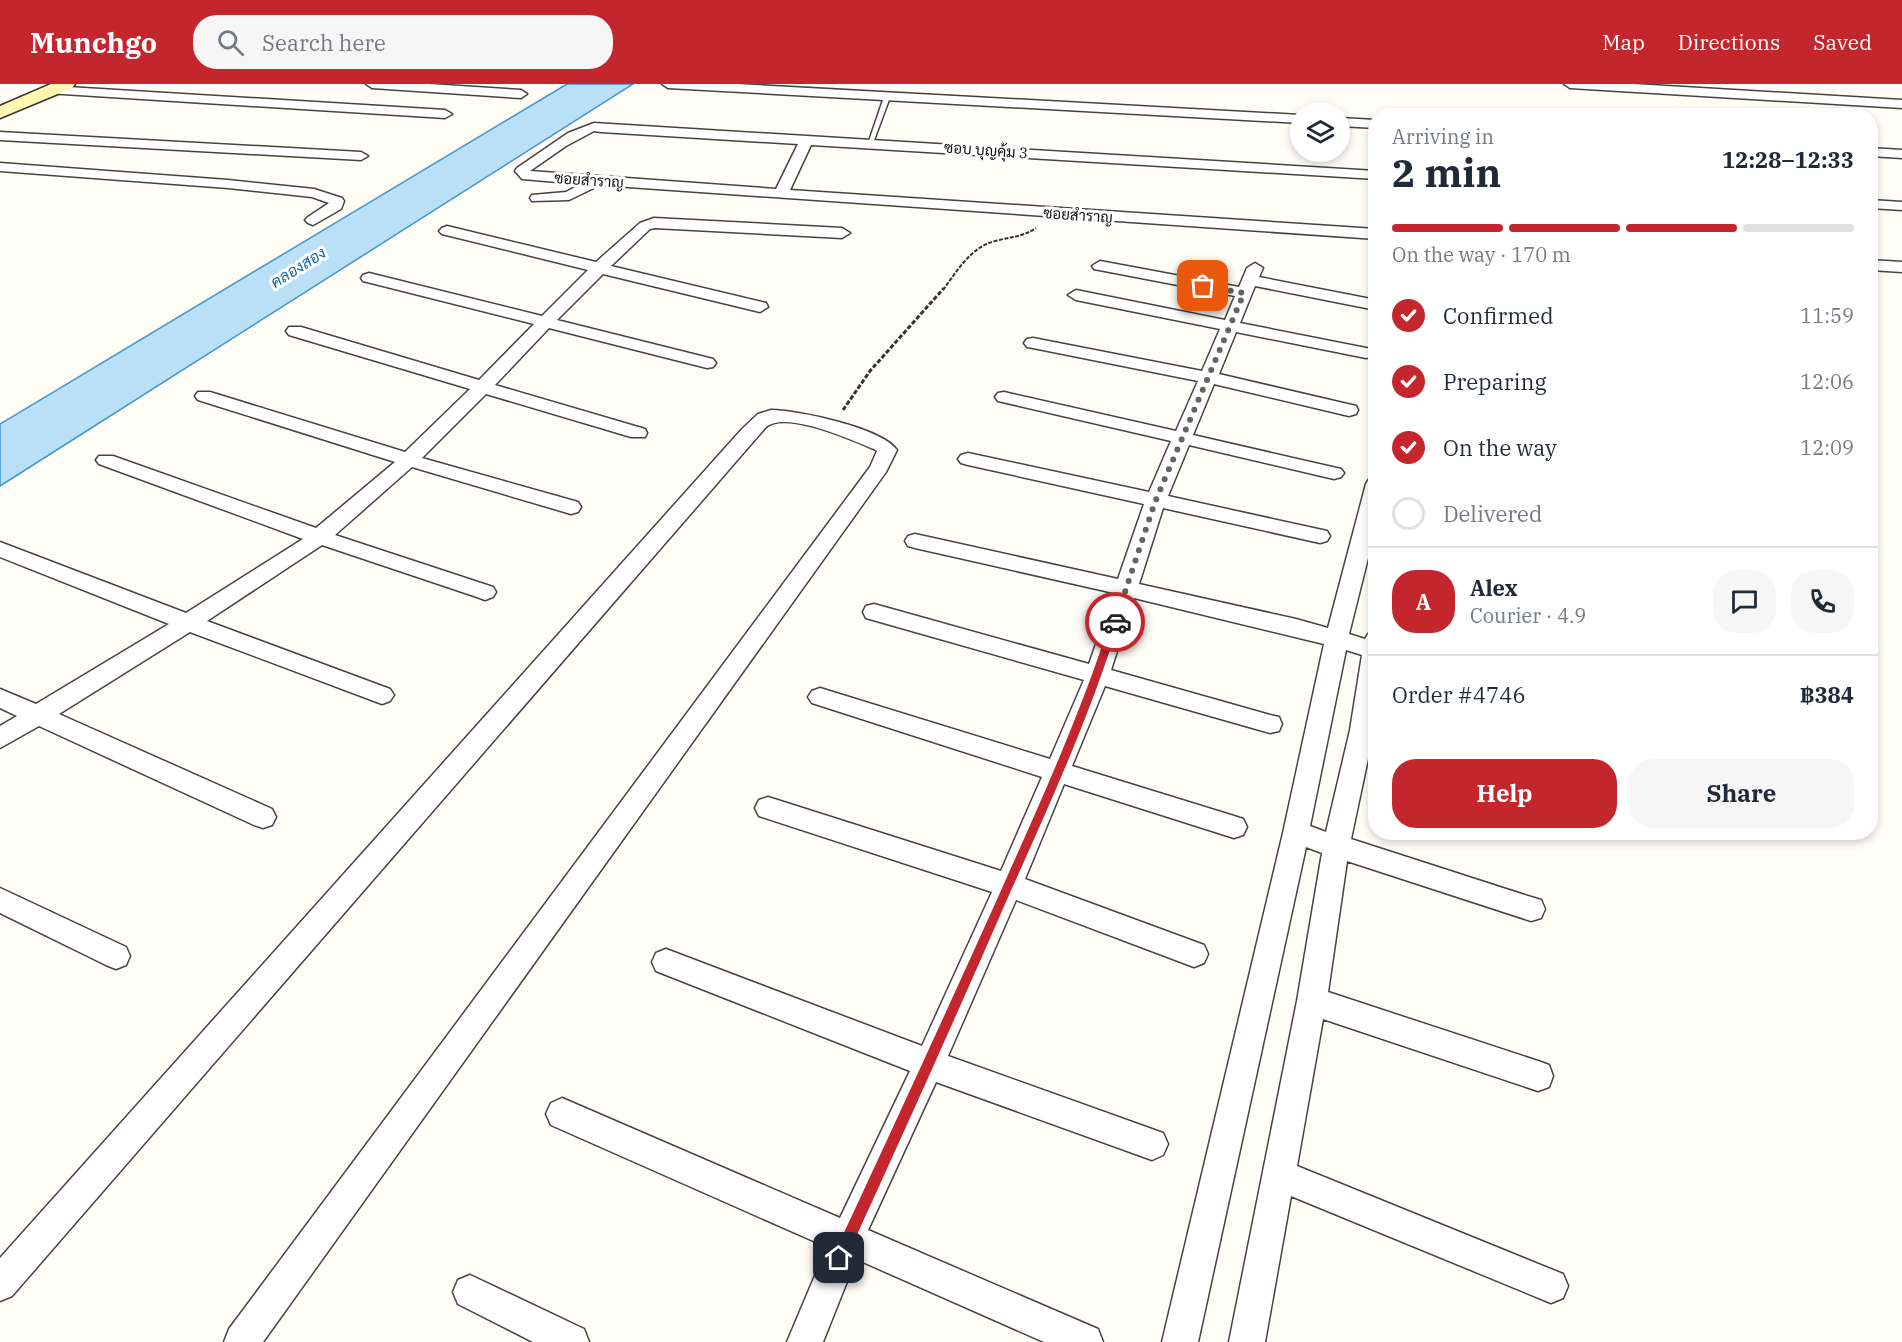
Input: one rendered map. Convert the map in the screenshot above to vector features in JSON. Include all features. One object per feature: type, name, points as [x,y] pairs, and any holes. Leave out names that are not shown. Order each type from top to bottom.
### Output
[{"type":"street","points":[[372,84],[521,94]]},
{"type":"street","points":[[668,84],[1290,118]]},
{"type":"street","points":[[858,95],[867,84]]},
{"type":"street","points":[[1570,84],[1902,104]]},
{"type":"street","points":[[0,113],[58,87],[445,114]]},
{"type":"street","points":[[1350,123],[1368,124]]},
{"type":"street","name":"ซอบ บุญคุ้ม 3","points":[[596,126],[1368,174]]},
{"type":"street","name":"ซอยสำราญ","points":[[596,126],[588,127],[564,141],[522,171],[527,176],[1368,233]]},
{"type":"street","points":[[0,136],[361,156]]},
{"type":"street","points":[[782,192],[807,139]]},
{"type":"street","points":[[1878,152],[1902,154]]},
{"type":"street","points":[[0,167],[228,184],[314,194],[337,201],[336,206],[313,220]]},
{"type":"street","points":[[537,198],[570,196],[599,180]]},
{"type":"street","points":[[1878,204],[1902,206]]},
{"type":"street","points":[[0,738],[189,623],[319,537],[409,460],[486,386],[597,268],[645,226],[654,223],[842,233]]},
{"type":"street","points":[[447,231],[760,307]]},
{"type":"street","points":[[1100,266],[1249,280],[1368,303]]},
{"type":"street","points":[[1878,266],[1902,267]]},
{"type":"street","points":[[369,278],[707,363]]},
{"type":"street","points":[[805,1342],[848,1237],[929,1064],[1098,676],[1155,502],[1249,280]]},
{"type":"street","points":[[1076,295],[1366,353]]},
{"type":"street","points":[[295,331],[638,433]]},
{"type":"street","points":[[1034,343],[1207,377],[1348,410]]},
{"type":"street","points":[[204,396],[409,460],[571,507]]},
{"type":"street","points":[[1004,397],[1334,473]]},
{"type":"street","points":[[0,1284],[749,433],[763,420],[772,416],[794,418],[882,445],[887,450],[879,468],[242,1342]]},
{"type":"street","points":[[968,459],[1155,502],[1320,536]]},
{"type":"street","points":[[106,460],[319,537],[485,592]]},
{"type":"street","points":[[1180,1342],[1296,833],[1336,641],[1368,515]]},
{"type":"street","points":[[915,541],[1296,627],[1336,641],[1368,644]]},
{"type":"street","points":[[0,549],[189,623],[382,694]]},
{"type":"street","points":[[874,612],[1270,724]]},
{"type":"street","points":[[820,697],[1234,827]]},
{"type":"street","points":[[0,698],[263,817]]},
{"type":"street","points":[[1247,1342],[1312,1001],[1336,846],[1368,735]]},
{"type":"street","points":[[768,808],[1008,885],[1194,954]]},
{"type":"street","points":[[1296,833],[1531,909]]},
{"type":"street","points":[[0,900],[116,956]]},
{"type":"street","points":[[666,962],[929,1064],[1152,1144]]},
{"type":"street","points":[[1312,1001],[1538,1076]]},
{"type":"street","points":[[562,1114],[1084,1342]]},
{"type":"street","points":[[1280,1175],[1551,1286]]},
{"type":"street","points":[[470,1292],[571,1342]]},
{"type":"lane","points":[[870,143],[887,97]]},
{"type":"path","points":[[831,428],[870,371],[885,357],[972,254],[992,241],[1027,236],[1050,213]]},
{"type":"water","name":"คลองสอง","points":[[567,84],[633,84],[0,486],[0,424]]},
{"type":"way so far","points":[[1115,622],[1155,502],[1244,293],[1203,286]]},
{"type":"route","points":[[839,1258],[929,1064],[1028,841],[1098,676],[1115,622]]}]
